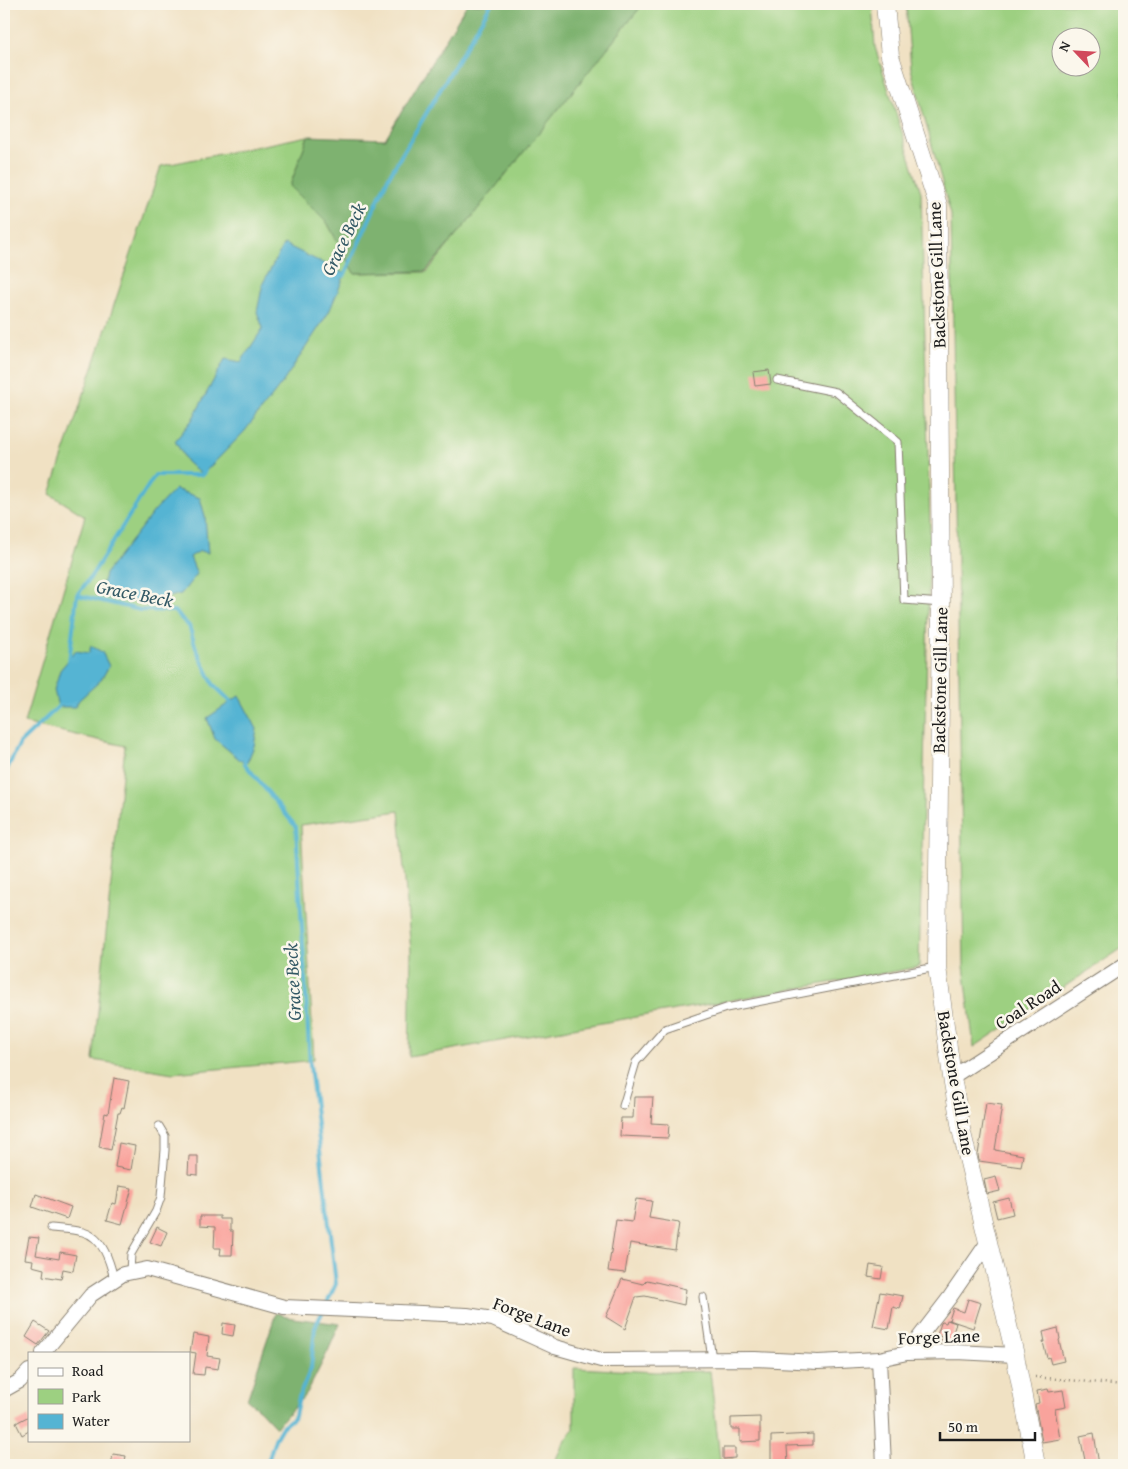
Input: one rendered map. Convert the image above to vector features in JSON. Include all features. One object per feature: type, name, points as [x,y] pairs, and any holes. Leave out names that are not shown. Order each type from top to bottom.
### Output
[{"type":"street","name":"Backstone Gill Lane","points":[[886,4],[890,56],[938,205],[942,603],[937,967],[961,1129],[1015,1356],[1036,1465]]},
{"type":"street","name":"Coal Road","points":[[952,1077],[1124,965]]},
{"type":"street","points":[[907,1353],[950,1298],[988,1242]]},
{"type":"street","name":"Forge Lane","points":[[45,1352],[90,1295],[123,1274],[147,1269],[284,1307],[466,1315],[493,1319],[554,1347],[602,1360],[755,1359],[818,1362],[879,1359],[907,1353],[957,1352],[1015,1356]]},
{"type":"street","points":[[879,1359],[884,1465]]},
{"type":"street","points":[[4,1390],[20,1381],[28,1372]]},
{"type":"lane","points":[[777,380],[836,392],[898,442],[904,600],[942,603]]},
{"type":"lane","points":[[622,1106],[636,1062],[665,1030],[726,1008],[937,967]]},
{"type":"lane","points":[[130,1272],[131,1254],[156,1211],[161,1197],[165,1136],[159,1126]]},
{"type":"lane","points":[[51,1228],[84,1232],[96,1239],[108,1258],[114,1279]]},
{"type":"lane","points":[[704,1297],[712,1359]]},
{"type":"path","points":[[1018,1375],[1124,1385]]},
{"type":"green space","points":[[467,4],[643,4],[426,271],[354,273],[328,224],[290,186],[308,136],[385,139]]},
{"type":"green space","points":[[643,4],[872,4],[875,47],[921,192],[930,527],[919,967],[409,1057],[411,952],[399,811],[301,825],[314,1059],[173,1073],[93,1060],[125,746],[24,723],[85,516],[50,494],[161,166],[308,136],[290,186],[328,224],[354,273],[427,272]]},
{"type":"green space","points":[[906,4],[1124,4],[1124,947],[974,1047],[964,966],[951,215],[911,69]]},
{"type":"green space","points":[[276,1313],[293,1318],[340,1324],[307,1393],[276,1427],[260,1410],[247,1400]]},
{"type":"green space","points":[[574,1368],[656,1372],[710,1371],[720,1459],[733,1460],[734,1465],[553,1465],[563,1444],[574,1429]]},
{"type":"water","points":[[284,244],[345,274],[329,312],[283,382],[244,432],[202,475],[187,462],[175,441],[192,420],[225,359],[241,362],[263,328],[257,312],[263,283]]},
{"type":"water","points":[[175,489],[200,498],[205,516],[208,553],[200,551],[190,557],[197,574],[181,594],[154,601],[128,601],[99,596],[105,574],[155,510]]},
{"type":"water","points":[[91,646],[102,652],[109,666],[101,680],[79,700],[75,707],[58,707],[54,690],[60,670],[76,651],[89,653]]},
{"type":"water","points":[[239,696],[257,729],[254,746],[245,764],[215,739],[207,718]]},
{"type":"building","points":[[769,370],[771,384],[755,386],[753,372]]},
{"type":"building","points":[[114,1078],[129,1081],[124,1108],[122,1107],[120,1113],[118,1113],[111,1150],[99,1147],[105,1113],[108,1114]]},
{"type":"building","points":[[634,1097],[653,1097],[651,1123],[669,1124],[668,1138],[620,1136],[621,1118],[633,1118]]},
{"type":"building","points":[[986,1103],[1002,1105],[995,1150],[1023,1155],[1021,1167],[979,1161],[978,1155]]},
{"type":"building","points":[[119,1143],[135,1146],[131,1170],[115,1167]]},
{"type":"building","points":[[189,1156],[198,1156],[198,1175],[188,1174]]},
{"type":"building","points":[[996,1177],[1000,1191],[987,1194],[984,1180]]},
{"type":"building","points":[[119,1186],[132,1188],[122,1224],[107,1220],[112,1203],[116,1204]]},
{"type":"building","points":[[36,1194],[71,1207],[67,1219],[32,1207]]},
{"type":"building","points":[[1009,1198],[1013,1214],[997,1218],[993,1202]]},
{"type":"building","points":[[636,1199],[652,1201],[649,1218],[679,1223],[675,1250],[630,1243],[625,1273],[608,1271],[616,1220],[632,1222]]},
{"type":"building","points":[[200,1216],[220,1216],[220,1219],[230,1219],[230,1231],[233,1231],[232,1255],[220,1255],[221,1248],[214,1248],[215,1227],[200,1226]]},
{"type":"building","points":[[157,1227],[167,1232],[161,1246],[150,1242]]},
{"type":"building","points":[[29,1237],[39,1238],[36,1255],[59,1259],[60,1252],[76,1255],[73,1271],[63,1269],[61,1279],[43,1276],[44,1269],[32,1266],[33,1260],[25,1259]]},
{"type":"building","points":[[870,1265],[883,1267],[881,1279],[868,1277]]},
{"type":"building","points":[[622,1279],[643,1284],[647,1280],[686,1289],[684,1305],[645,1296],[636,1297],[625,1329],[606,1317]]},
{"type":"building","points":[[880,1292],[903,1296],[900,1309],[893,1307],[889,1329],[873,1326]]},
{"type":"building","points":[[968,1299],[981,1303],[973,1328],[949,1320],[953,1308],[964,1312]]},
{"type":"building","points":[[947,1320],[956,1323],[950,1343],[941,1344],[942,1337],[937,1335],[941,1323],[946,1323]]},
{"type":"building","points":[[35,1322],[49,1331],[38,1345],[26,1337]]},
{"type":"building","points":[[223,1323],[235,1325],[233,1336],[222,1334]]},
{"type":"building","points":[[1058,1328],[1064,1361],[1051,1364],[1049,1357],[1047,1358],[1043,1342],[1045,1342],[1043,1332]]},
{"type":"building","points":[[193,1334],[209,1337],[207,1356],[220,1358],[218,1369],[205,1367],[204,1375],[193,1374],[196,1353],[190,1352]]},
{"type":"building","points":[[1048,1389],[1049,1392],[1063,1390],[1066,1407],[1055,1409],[1060,1439],[1042,1442],[1035,1404],[1039,1403],[1037,1391]]},
{"type":"building","points":[[28,1417],[28,1432],[22,1435],[16,1423]]},
{"type":"building","points":[[760,1417],[760,1441],[740,1442],[740,1429],[731,1429],[731,1418]]},
{"type":"building","points":[[1094,1433],[1099,1465],[1086,1465],[1080,1436]]},
{"type":"building","points":[[813,1434],[813,1445],[787,1446],[788,1465],[771,1465],[771,1436]]},
{"type":"building","points":[[723,1448],[735,1448],[735,1458],[723,1459]]},
{"type":"building","points":[[113,1454],[126,1456],[124,1465],[111,1465]]},
{"type":"waterway","name":"Grace Beck","points":[[344,276],[388,178],[491,4]]},
{"type":"waterway","name":"Grace Beck","points":[[69,662],[77,595],[90,578],[155,475],[202,475],[205,471]]},
{"type":"waterway","name":"Grace Beck","points":[[77,595],[140,610],[174,611],[189,626],[196,648],[213,684],[231,704]]},
{"type":"waterway","points":[[4,775],[20,743],[60,703]]},
{"type":"waterway","name":"Grace Beck","points":[[244,759],[245,764],[296,827],[310,1065],[336,1284],[326,1305]]},
{"type":"waterway","name":"Grace Beck","points":[[267,1465],[275,1439],[282,1427],[295,1416],[299,1397],[311,1368],[315,1327],[323,1311]]}]
